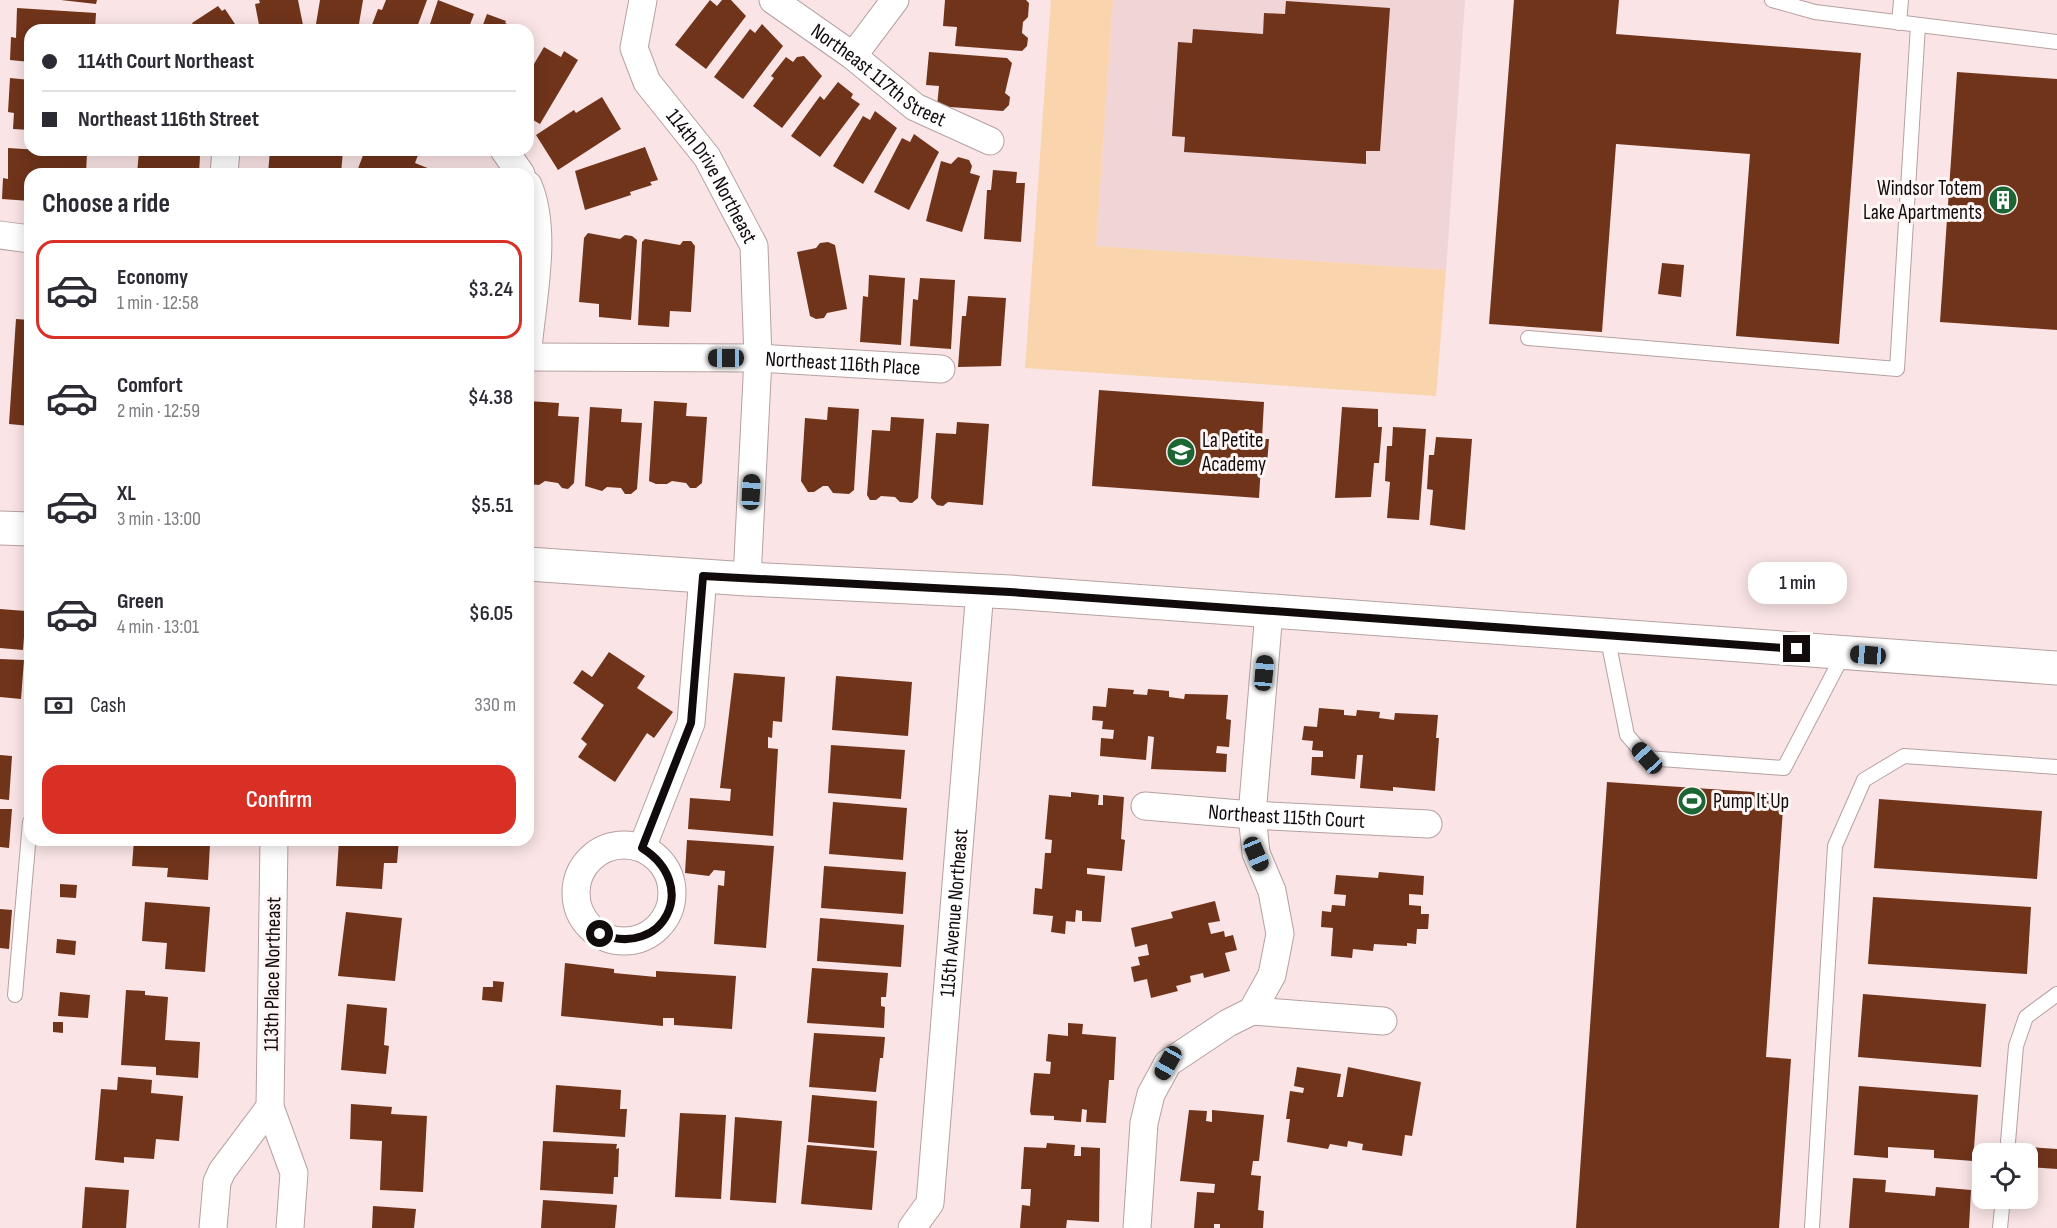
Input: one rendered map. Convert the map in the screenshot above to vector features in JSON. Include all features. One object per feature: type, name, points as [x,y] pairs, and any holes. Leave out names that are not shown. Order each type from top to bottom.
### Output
[{"type":"street","name":"114th Drive Northeast","points":[[643,0],[634,48],[647,82],[707,157],[754,246],[758,358],[747,579]]},
{"type":"street","name":"Northeast 117th Street","points":[[773,0],[853,56],[915,107],[990,141]]},
{"type":"street","points":[[853,56],[895,0]]},
{"type":"street","points":[[534,198],[538,239],[534,283]]},
{"type":"street","points":[[0,236],[24,238]]},
{"type":"street","name":"Northeast 116th Place","points":[[534,357],[758,358],[941,369]]},
{"type":"street","points":[[0,528],[24,529]]},
{"type":"street","points":[[534,564],[747,579],[980,590],[2057,668]]},
{"type":"street","points":[[642,848],[691,723],[703,576]]},
{"type":"street","name":"115th Avenue Northeast","points":[[912,1228],[930,1203],[980,590]]},
{"type":"street","points":[[1252,1011],[1272,975],[1280,934],[1272,891],[1256,854],[1252,815],[1269,612]]},
{"type":"street","name":"Northeast 115th Court","points":[[1145,806],[1252,815],[1428,824]]},
{"type":"street","name":"113th Place Northeast","points":[[274,846],[270,1107],[294,1173],[290,1228]]},
{"type":"street","points":[[1137,1228],[1144,1123],[1151,1094],[1168,1063],[1228,1023],[1252,1011],[1383,1021]]},
{"type":"street","points":[[213,1228],[218,1182],[222,1170],[270,1107]]},
{"type":"lane","points":[[1772,0],[1918,25],[2057,42]]},
{"type":"lane","points":[[1899,22],[1901,0]]},
{"type":"lane","points":[[1528,338],[1897,369],[1918,25]]},
{"type":"lane","points":[[1607,634],[1627,735],[1647,758],[1784,768],[1844,653]]},
{"type":"lane","points":[[1812,1228],[1835,846],[1864,780],[1904,756],[2057,767]]},
{"type":"lane","points":[[15,995],[28,846]]},
{"type":"lane","points":[[2008,1143],[2016,1046],[2026,1017],[2057,994]]},
{"type":"lane","points":[[2000,1228],[2002,1209]]},
{"type":"shaded area","points":[[1051,0],[1113,0],[1096,246],[1446,270],[1436,396],[1025,368]]},
{"type":"shaded area","points":[[1113,0],[1465,0],[1446,270],[1096,246]]},
{"type":"building","points":[[61,0],[97,0],[96,4]]},
{"type":"building","points":[[259,0],[298,0],[303,24],[259,24],[255,4],[260,3]]},
{"type":"building","points":[[320,0],[363,0],[359,24],[316,24]]},
{"type":"building","points":[[386,0],[427,0],[418,24],[372,24],[378,9],[382,10]]},
{"type":"building","points":[[438,0],[474,14],[470,24],[430,24]]},
{"type":"building","points":[[710,0],[717,6],[722,0],[731,0],[746,16],[706,69],[675,45]]},
{"type":"building","points":[[945,0],[1026,0],[1029,3],[1028,17],[1023,22],[1022,33],[1028,38],[1027,46],[1022,51],[955,46],[957,27],[943,26]]},
{"type":"building","points":[[1514,0],[1619,0],[1616,34],[1861,53],[1839,344],[1736,336],[1750,154],[1616,144],[1602,332],[1489,324]]},
{"type":"building","points":[[1286,1],[1390,8],[1380,151],[1366,151],[1366,164],[1184,152],[1185,137],[1172,136],[1178,42],[1192,43],[1193,29],[1263,34],[1264,13],[1285,14]]},
{"type":"building","points":[[218,6],[222,11],[225,9],[235,24],[193,24]]},
{"type":"building","points":[[17,8],[96,13],[95,24],[24,24],[24,61],[10,60],[11,37],[16,38]]},
{"type":"building","points":[[487,14],[506,21],[505,23],[508,24],[483,24]]},
{"type":"building","points":[[762,24],[783,46],[743,99],[714,77],[750,29],[755,33]]},
{"type":"building","points":[[544,47],[561,57],[564,51],[578,60],[540,124],[534,120],[534,64]]},
{"type":"building","points":[[929,52],[1007,58],[1012,63],[1005,93],[1010,97],[1009,105],[1003,111],[937,106],[939,86],[926,85]]},
{"type":"building","points":[[804,56],[822,76],[782,128],[753,106],[774,78],[771,76],[786,57],[793,62],[797,57]]},
{"type":"building","name":"Windsor Totem Lake Apartments","points":[[1957,72],[2057,79],[2057,330],[1940,322]]},
{"type":"building","points":[[10,78],[24,79],[24,130],[13,129],[14,113],[8,112]]},
{"type":"building","points":[[838,82],[853,94],[851,98],[860,104],[820,157],[791,136],[820,96],[824,100]]},
{"type":"building","points":[[602,97],[621,129],[558,170],[536,135],[574,110],[576,113]]},
{"type":"building","points":[[875,111],[897,128],[863,184],[833,166],[863,116],[870,120]]},
{"type":"building","points":[[914,134],[939,152],[909,210],[874,192],[902,138],[910,142]]},
{"type":"building","points":[[645,147],[658,180],[650,182],[652,185],[630,192],[631,195],[585,210],[575,171]]},
{"type":"building","points":[[8,148],[24,149],[24,156],[87,156],[86,168],[24,168],[24,201],[2,199],[3,178],[8,179]]},
{"type":"building","points":[[139,156],[200,156],[199,168],[138,168]]},
{"type":"building","points":[[270,156],[342,156],[342,168],[268,168]]},
{"type":"building","points":[[363,156],[418,156],[415,163],[428,168],[358,168]]},
{"type":"building","points":[[958,157],[969,160],[972,166],[970,173],[980,176],[962,232],[926,221],[941,161],[951,164]]},
{"type":"building","points":[[993,170],[1017,172],[1016,183],[1025,183],[1021,242],[984,239],[987,190],[991,190]]},
{"type":"building","points":[[588,233],[620,239],[625,235],[632,236],[637,240],[631,320],[599,317],[599,304],[579,302],[584,238]]},
{"type":"building","points":[[645,239],[680,245],[683,241],[691,241],[695,246],[691,312],[670,311],[669,327],[638,325],[642,242]]},
{"type":"building","points":[[828,242],[835,245],[847,309],[827,313],[824,318],[816,319],[810,316],[797,252],[816,248],[820,243]]},
{"type":"building","points":[[1662,263],[1684,265],[1681,297],[1658,294]]},
{"type":"building","points":[[869,275],[905,278],[901,345],[860,342],[863,296],[868,297]]},
{"type":"building","points":[[920,278],[955,280],[951,349],[910,346],[913,299],[918,300]]},
{"type":"building","points":[[968,296],[1006,298],[1001,366],[958,367],[962,316],[966,316]]},
{"type":"building","points":[[16,319],[24,320],[24,425],[9,424]]},
{"type":"building","name":"La Petite Academy","points":[[1099,390],[1264,402],[1262,439],[1269,439],[1267,464],[1261,464],[1259,498],[1092,486]]},
{"type":"building","points":[[534,401],[559,403],[558,416],[579,417],[574,483],[568,489],[562,488],[558,483],[545,481],[539,485],[534,485]]},
{"type":"building","points":[[654,401],[687,403],[686,416],[707,417],[702,483],[696,488],[690,488],[686,483],[672,481],[667,484],[656,484],[649,481]]},
{"type":"building","points":[[590,407],[622,409],[621,422],[642,423],[637,489],[631,494],[625,494],[621,488],[607,487],[602,491],[585,486]]},
{"type":"building","points":[[828,407],[859,409],[854,490],[849,494],[833,493],[828,486],[808,492],[801,481],[805,418],[827,420]]},
{"type":"building","points":[[1342,407],[1378,409],[1378,427],[1382,427],[1379,463],[1374,463],[1371,497],[1335,498]]},
{"type":"building","points":[[891,417],[924,419],[918,498],[912,503],[900,502],[895,497],[881,496],[876,500],[870,500],[867,495],[872,430],[890,431]]},
{"type":"building","points":[[957,422],[989,424],[983,505],[948,502],[943,506],[937,505],[931,498],[936,433],[956,434]]},
{"type":"building","points":[[1393,427],[1426,429],[1419,520],[1387,518],[1390,482],[1385,481],[1387,446],[1392,446]]},
{"type":"building","points":[[1436,437],[1472,439],[1465,530],[1430,525],[1433,490],[1427,489],[1429,455],[1434,455]]},
{"type":"building","points":[[0,609],[24,611],[23,650],[0,648]]},
{"type":"building","points":[[609,652],[645,676],[637,688],[673,712],[654,738],[647,733],[615,782],[578,757],[587,744],[581,739],[604,705],[573,683],[582,670],[592,677]]},
{"type":"building","points":[[0,659],[24,660],[21,699],[0,697]]},
{"type":"building","points":[[734,673],[785,677],[782,722],[773,721],[772,738],[768,737],[768,748],[778,749],[773,836],[688,829],[690,798],[730,801],[731,789],[720,788]]},
{"type":"building","points":[[836,676],[912,682],[908,736],[832,730]]},
{"type":"building","points":[[1108,688],[1134,690],[1133,694],[1147,695],[1148,689],[1169,691],[1169,697],[1184,699],[1185,694],[1228,695],[1226,719],[1231,720],[1229,747],[1217,746],[1216,753],[1227,754],[1226,772],[1151,769],[1154,737],[1148,736],[1146,760],[1100,756],[1101,738],[1113,739],[1114,730],[1102,729],[1103,721],[1092,720],[1093,706],[1106,707]]},
{"type":"building","points":[[1319,708],[1344,710],[1344,715],[1356,716],[1357,710],[1380,712],[1379,718],[1394,720],[1395,713],[1438,715],[1436,738],[1439,738],[1435,791],[1393,787],[1393,791],[1360,788],[1363,755],[1357,755],[1355,779],[1311,775],[1312,757],[1323,757],[1323,751],[1312,750],[1313,741],[1302,740],[1304,726],[1317,727]]},
{"type":"building","points":[[831,745],[905,750],[901,799],[828,793]]},
{"type":"building","points":[[0,755],[12,756],[9,800],[0,799]]},
{"type":"building","points":[[1607,782],[1784,794],[1766,1057],[1791,1059],[1779,1228],[1576,1228]]},
{"type":"building","points":[[1071,792],[1099,795],[1098,805],[1103,805],[1103,795],[1124,797],[1121,839],[1125,840],[1122,871],[1087,868],[1087,874],[1105,876],[1101,922],[1082,921],[1082,911],[1076,910],[1075,922],[1066,921],[1065,934],[1051,932],[1053,916],[1033,914],[1035,888],[1042,889],[1045,853],[1051,853],[1052,840],[1045,839],[1049,795],[1071,797]]},
{"type":"building","points":[[1879,799],[2042,811],[2037,879],[1874,868]]},
{"type":"building","points":[[833,802],[907,808],[903,860],[829,854]]},
{"type":"building","points":[[0,809],[12,809],[9,848],[0,847]]},
{"type":"building","points":[[687,840],[774,846],[766,948],[714,944],[718,885],[724,886],[725,871],[714,870],[709,876],[685,873]]},
{"type":"building","points":[[134,846],[210,846],[208,880],[167,877],[168,868],[132,866]]},
{"type":"building","points":[[339,846],[398,846],[397,863],[384,863],[382,889],[336,886]]},
{"type":"building","points":[[824,866],[906,872],[903,914],[821,908]]},
{"type":"building","points":[[1379,872],[1424,876],[1423,895],[1409,894],[1409,905],[1421,906],[1421,914],[1429,914],[1428,929],[1417,929],[1416,944],[1407,943],[1407,946],[1374,944],[1373,951],[1353,949],[1352,958],[1331,956],[1333,928],[1321,927],[1322,911],[1331,912],[1332,905],[1345,906],[1346,895],[1334,894],[1336,875],[1378,878]]},
{"type":"building","points":[[60,884],[77,885],[76,898],[60,897]]},
{"type":"building","points":[[1873,897],[2031,907],[2027,974],[1868,964]]},
{"type":"building","points":[[1215,901],[1220,921],[1208,923],[1211,934],[1224,931],[1225,937],[1233,935],[1237,950],[1225,953],[1230,971],[1204,978],[1203,973],[1190,976],[1191,982],[1176,986],[1178,991],[1151,998],[1147,979],[1134,982],[1131,967],[1140,965],[1138,957],[1149,955],[1147,944],[1135,947],[1131,928],[1173,918],[1171,912]]},
{"type":"building","points":[[145,902],[210,907],[205,972],[165,969],[167,943],[142,941]]},
{"type":"building","points":[[0,909],[12,910],[9,949],[0,948]]},
{"type":"building","points":[[346,912],[402,918],[395,981],[338,976]]},
{"type":"building","points":[[820,918],[904,925],[901,967],[817,961]]},
{"type":"building","points":[[57,939],[76,941],[75,955],[56,953]]},
{"type":"building","points":[[565,963],[614,969],[614,973],[656,977],[656,971],[736,976],[732,1029],[674,1025],[674,1018],[663,1018],[663,1026],[561,1016]]},
{"type":"building","points":[[812,968],[888,973],[886,997],[881,997],[881,1006],[885,1007],[884,1028],[807,1023]]},
{"type":"building","points":[[493,981],[504,982],[502,1002],[482,1000],[483,987],[493,987]]},
{"type":"building","points":[[126,990],[145,991],[145,995],[168,997],[165,1040],[200,1042],[198,1078],[156,1075],[156,1067],[121,1065]]},
{"type":"building","points":[[60,992],[90,995],[88,1018],[58,1016]]},
{"type":"building","points":[[1863,994],[1986,1004],[1981,1067],[1858,1057]]},
{"type":"building","points":[[347,1004],[387,1008],[384,1045],[389,1046],[386,1074],[341,1070]]},
{"type":"building","points":[[53,1022],[63,1022],[63,1033],[53,1032]]},
{"type":"building","points":[[1068,1023],[1083,1024],[1082,1034],[1116,1037],[1114,1080],[1109,1080],[1106,1123],[1086,1122],[1087,1110],[1082,1109],[1081,1122],[1054,1120],[1054,1116],[1031,1115],[1034,1073],[1050,1074],[1051,1062],[1046,1061],[1048,1034],[1068,1036]]},
{"type":"building","points":[[814,1033],[885,1037],[876,1092],[809,1087]]},
{"type":"building","points":[[1297,1067],[1341,1074],[1337,1097],[1343,1097],[1348,1067],[1421,1082],[1412,1136],[1405,1135],[1402,1156],[1362,1150],[1363,1144],[1348,1141],[1347,1147],[1330,1144],[1328,1149],[1287,1142],[1290,1119],[1286,1119],[1290,1091],[1303,1093],[1304,1088],[1294,1086]]},
{"type":"building","points":[[118,1077],[152,1080],[151,1093],[183,1096],[179,1141],[156,1139],[154,1159],[124,1157],[124,1163],[95,1160],[101,1089],[117,1090]]},
{"type":"building","points":[[556,1085],[621,1090],[620,1109],[627,1109],[625,1137],[553,1132]]},
{"type":"building","points":[[1859,1086],[1978,1095],[1972,1161],[1934,1158],[1934,1150],[1888,1147],[1888,1158],[1854,1155]]},
{"type":"building","points":[[812,1095],[877,1101],[874,1148],[808,1142]]},
{"type":"building","points":[[351,1104],[392,1107],[391,1114],[427,1116],[423,1192],[380,1190],[382,1141],[350,1139]]},
{"type":"building","points":[[1189,1110],[1207,1111],[1206,1121],[1212,1122],[1212,1110],[1264,1115],[1259,1161],[1253,1161],[1251,1175],[1261,1176],[1258,1210],[1264,1211],[1263,1228],[1220,1228],[1220,1224],[1214,1224],[1214,1228],[1194,1228],[1197,1192],[1214,1193],[1215,1184],[1180,1181]]},
{"type":"building","points":[[680,1113],[726,1115],[721,1199],[675,1197]]},
{"type":"building","points":[[735,1117],[782,1121],[776,1203],[730,1200]]},
{"type":"building","points":[[543,1141],[617,1144],[616,1149],[619,1148],[618,1177],[614,1177],[613,1194],[540,1190]]},
{"type":"building","points":[[1047,1143],[1075,1145],[1074,1156],[1081,1156],[1081,1147],[1100,1148],[1099,1222],[1067,1220],[1066,1228],[1020,1228],[1022,1205],[1030,1206],[1031,1189],[1021,1189],[1024,1147],[1046,1148]]},
{"type":"building","points":[[807,1145],[877,1151],[872,1210],[801,1204]]},
{"type":"building","points":[[2038,1148],[2057,1149],[2057,1169],[2038,1168]]},
{"type":"building","points":[[1853,1178],[1886,1180],[1885,1192],[1935,1196],[1936,1187],[1971,1190],[1969,1228],[1849,1228]]},
{"type":"building","points":[[85,1187],[129,1190],[126,1228],[82,1228]]},
{"type":"building","points":[[543,1200],[617,1205],[615,1228],[541,1228]]},
{"type":"building","points":[[373,1206],[416,1209],[414,1228],[372,1228]]},
{"type":"place","name":"Windsor Totem Lake Apartments","points":[[2003,200]]},
{"type":"place","name":"La Petite Academy","points":[[1181,452]]},
{"type":"place","name":"Pump It Up","points":[[1692,801]]},
{"type":"route","points":[[600,934],[614,940],[630,941],[645,936],[658,927],[668,914],[672,899],[672,883],[666,868],[655,856],[642,848],[691,723],[703,576],[1010,592],[1797,649]]}]
